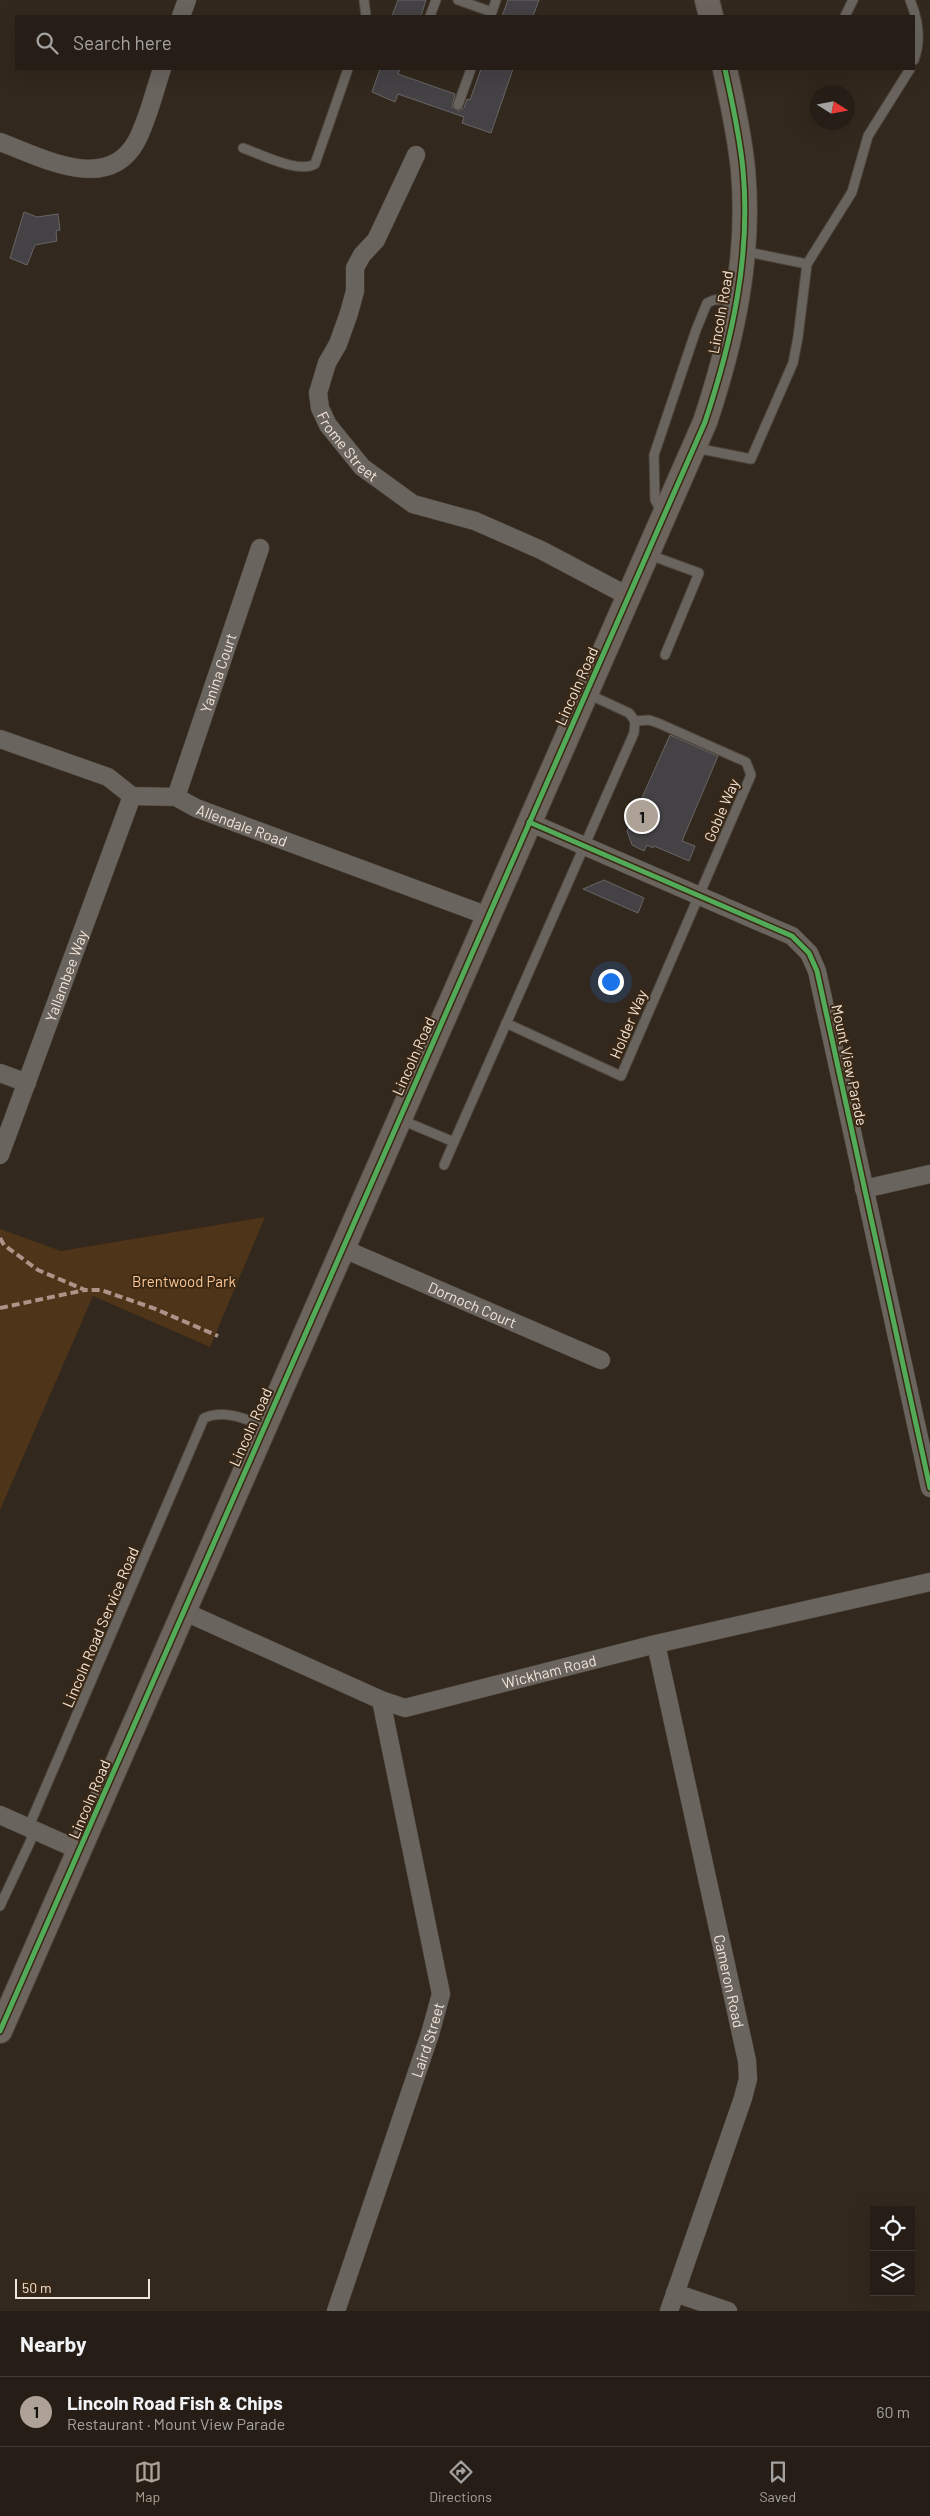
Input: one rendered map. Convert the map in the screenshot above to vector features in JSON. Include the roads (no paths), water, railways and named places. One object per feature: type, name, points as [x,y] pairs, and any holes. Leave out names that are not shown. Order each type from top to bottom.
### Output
[{"type":"main road","points":[[707,0],[711,15]]},
{"type":"main road","name":"Lincoln Road","points":[[0,2031],[81,1851],[183,1611],[344,1249],[399,1119],[694,447],[720,376],[737,299],[743,250],[743,173],[740,140],[724,70]]},
{"type":"street","points":[[181,15],[187,0]]},
{"type":"street","points":[[0,142],[61,165],[96,170],[111,165],[121,160],[136,140],[162,70]]},
{"type":"street","name":"Frome Street","points":[[416,155],[376,240],[362,255],[355,268],[355,292],[349,314],[338,344],[321,379],[318,393],[320,408],[328,425],[362,467],[413,504],[474,522],[541,550],[628,596]]},
{"type":"street","name":"Yanina Court","points":[[176,797],[260,548]]},
{"type":"street","points":[[0,739],[108,777],[132,796]]},
{"type":"street","name":"Allendale Road","points":[[132,796],[176,797],[196,808],[488,916]]},
{"type":"street","name":"Yallambee Way","points":[[0,1155],[132,796]]},
{"type":"street","name":"Mount View Parade","points":[[529,822],[792,936],[809,954],[817,971],[930,1488]]},
{"type":"street","points":[[0,1073],[26,1083]]},
{"type":"street","points":[[864,1189],[930,1174]]},
{"type":"street","name":"Dornoch Court","points":[[344,1249],[602,1360]]},
{"type":"street","name":"Wickham Road","points":[[183,1611],[381,1700],[406,1708],[656,1644],[930,1582]]},
{"type":"street","name":"Cameron Road","points":[[656,1644],[747,2061],[748,2079],[669,2311]]},
{"type":"street","name":"Laird Street","points":[[336,2311],[430,2034],[441,1994],[381,1700]]},
{"type":"street","points":[[0,1815],[81,1851]]},
{"type":"street","points":[[675,2293],[728,2311]]},
{"type":"lane","points":[[364,0],[366,15]]},
{"type":"lane","points":[[430,15],[436,0]]},
{"type":"lane","points":[[458,0],[491,14],[496,0]]},
{"type":"lane","points":[[846,15],[853,0]]},
{"type":"lane","points":[[910,0],[915,15]]},
{"type":"lane","points":[[915,18],[919,48],[915,58]]},
{"type":"lane","points":[[243,148],[296,167],[310,167],[315,164],[348,70]]},
{"type":"lane","points":[[458,105],[471,70]]},
{"type":"lane","points":[[694,447],[752,460],[793,363],[807,264],[852,192],[868,136],[909,70]]},
{"type":"lane","points":[[743,250],[807,264]]},
{"type":"lane","points":[[664,515],[655,500],[654,455],[696,330],[707,303],[723,299],[737,299]]},
{"type":"lane","points":[[646,554],[699,573],[665,655]]},
{"type":"lane","points":[[444,1165],[634,733],[635,721],[629,713],[586,694]]},
{"type":"lane","name":"Goble Way","points":[[635,721],[649,720],[658,723],[746,762],[751,775],[700,895]]},
{"type":"lane","name":"Holder Way","points":[[506,1023],[621,1076],[700,895]]},
{"type":"lane","points":[[399,1119],[454,1142]]},
{"type":"lane","name":"Lincoln Road Service Road","points":[[0,1906],[31,1840],[32,1819],[204,1418],[213,1414],[238,1416],[264,1426]]},
{"type":"place","name":"Lincoln Road Fish & Chips","points":[[642,816]]},
{"type":"park label","name":"Brentwood Park","points":[[184,1281]]}]
